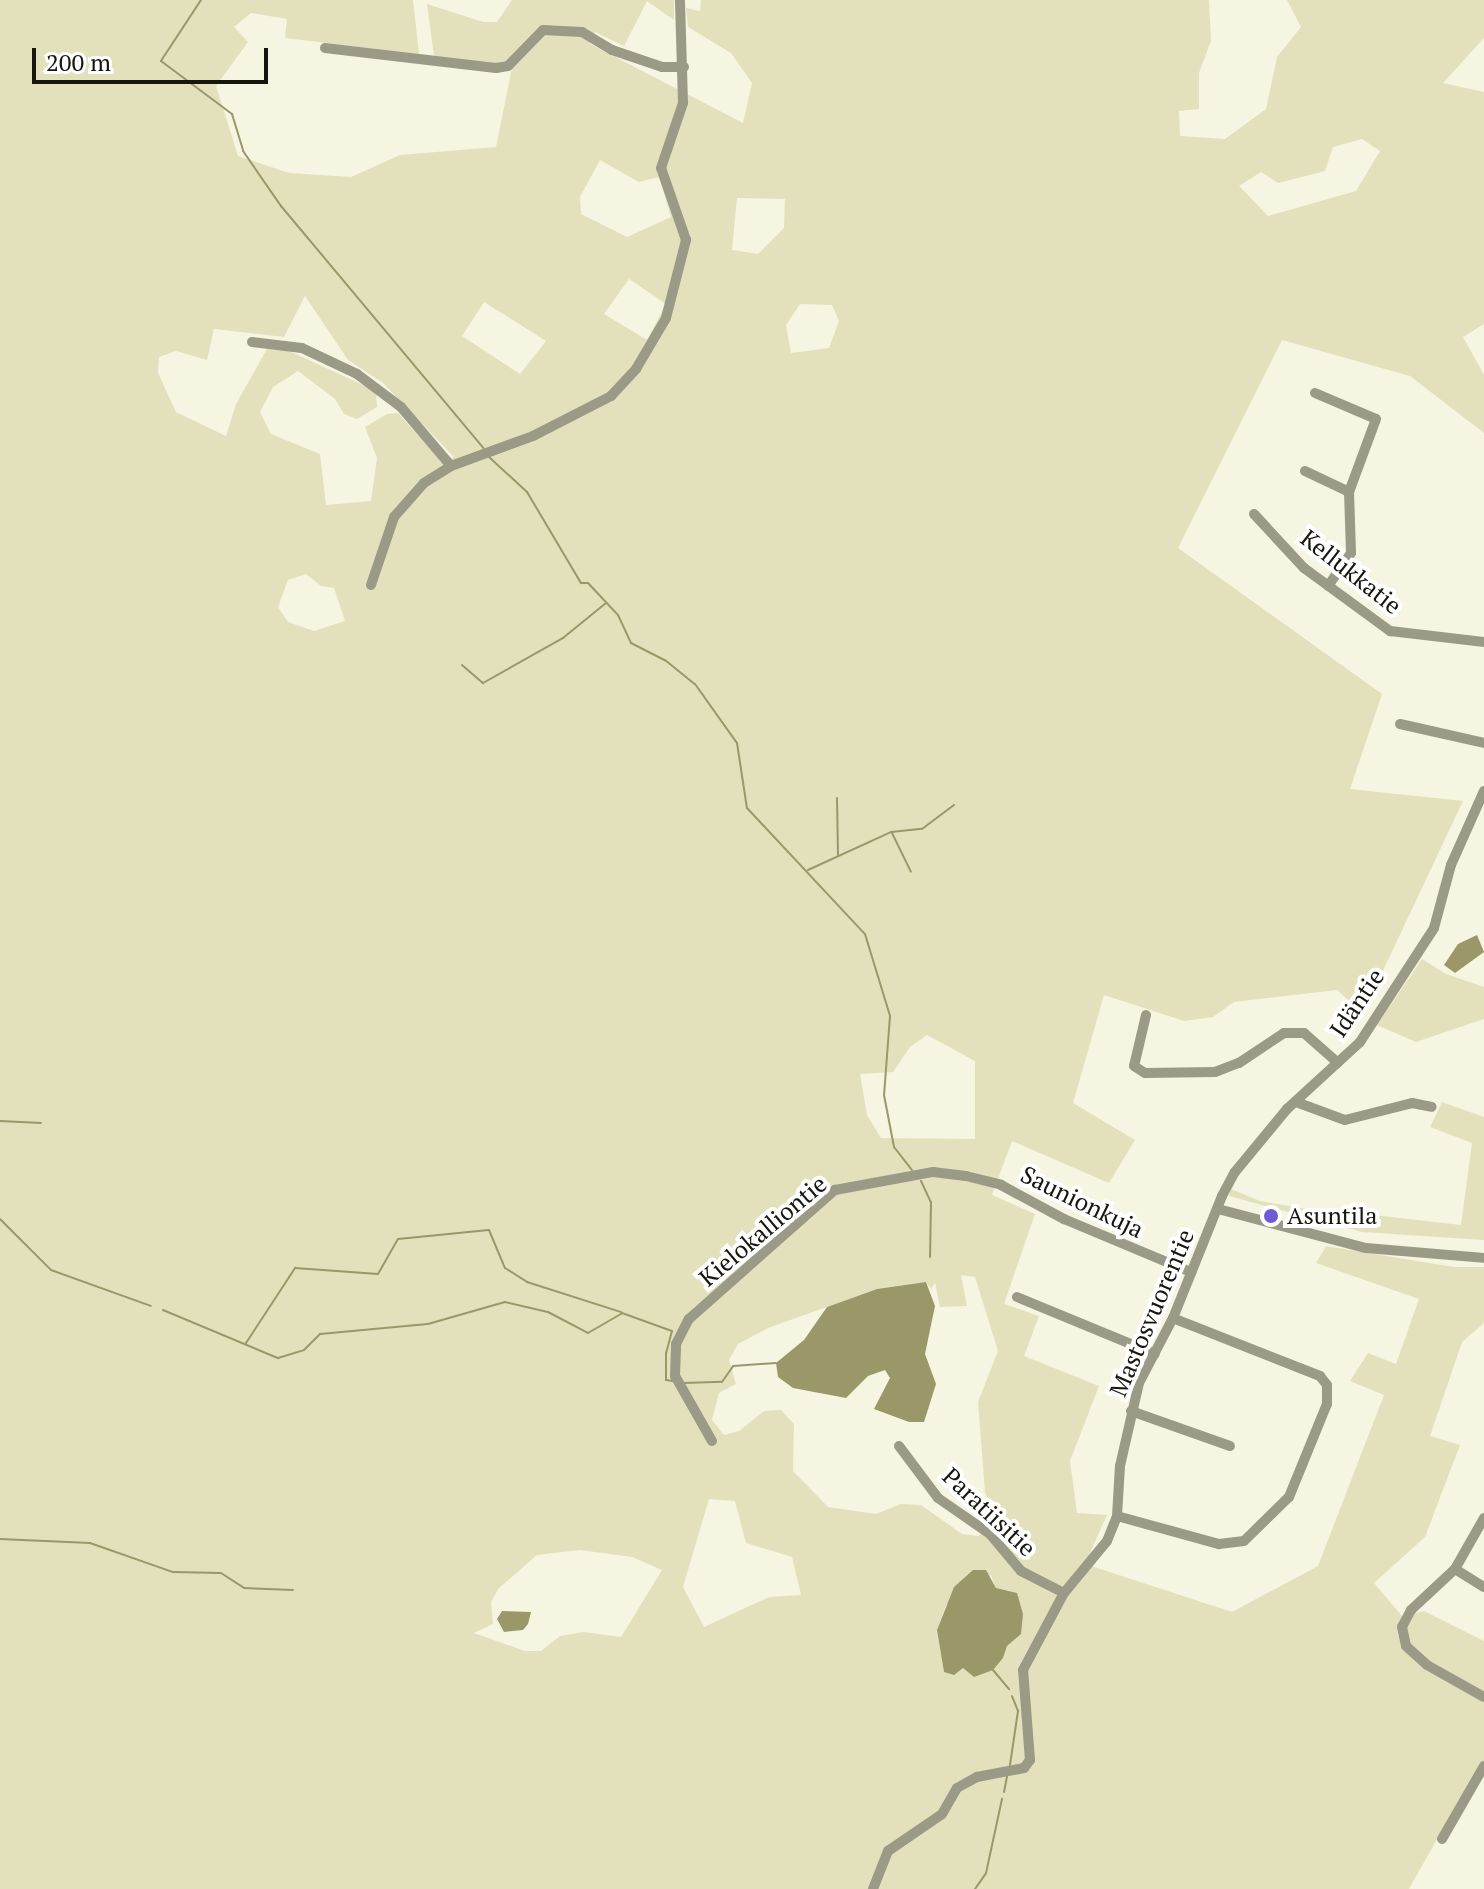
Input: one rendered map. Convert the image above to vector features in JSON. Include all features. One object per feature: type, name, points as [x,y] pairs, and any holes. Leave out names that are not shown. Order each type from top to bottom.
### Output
[{"type":"street","points":[[371,585],[394,517],[424,483],[451,466],[533,436],[601,402],[620,388],[646,351],[674,297],[674,275],[686,240],[661,168],[683,103],[680,0]]},
{"type":"street","points":[[325,48],[496,68],[508,66],[543,30],[582,32],[649,63],[684,67]]},
{"type":"street","points":[[252,342],[302,348],[357,374],[401,407],[451,466]]},
{"type":"street","points":[[1315,393],[1376,419],[1349,492],[1351,553],[1328,586]]},
{"type":"street","points":[[1305,471],[1349,492]]},
{"type":"street","name":"Kellukkatie","points":[[1254,514],[1304,568],[1390,631],[1484,642]]},
{"type":"street","points":[[1400,724],[1484,743]]},
{"type":"street","name":"Idäntie","points":[[1218,1209],[1235,1172],[1296,1102],[1360,1042],[1434,928],[1451,865],[1484,791]]},
{"type":"street","points":[[1146,1015],[1134,1066],[1145,1073],[1215,1072],[1239,1063],[1284,1033],[1304,1033],[1338,1063]]},
{"type":"street","points":[[1296,1102],[1345,1120],[1412,1103],[1432,1107]]},
{"type":"street","name":"Kielokalliontie","points":[[712,1441],[675,1376],[676,1344],[689,1319],[835,1190],[933,1172],[1001,1185]]},
{"type":"street","name":"Saunionkuja","points":[[1001,1185],[1064,1219],[1191,1272]]},
{"type":"street","points":[[1218,1209],[1366,1248],[1484,1258]]},
{"type":"street","name":"Mastosvuorentie","points":[[873,1889],[888,1851],[942,1814],[957,1788],[977,1777],[1024,1768],[1030,1760],[1023,1670],[1064,1593],[1095,1561],[1117,1516],[1120,1466],[1131,1411],[1218,1209]]},
{"type":"street","points":[[1017,1297],[1155,1354]]},
{"type":"street","points":[[1117,1516],[1219,1544],[1244,1541],[1289,1497],[1327,1404],[1327,1385],[1320,1376],[1173,1318]]},
{"type":"street","points":[[1131,1411],[1230,1446]]},
{"type":"street","name":"Paratiisitie","points":[[899,1446],[938,1498],[990,1534],[1021,1571],[1064,1593]]},
{"type":"street","points":[[1484,1518],[1455,1569],[1420,1600],[1402,1627],[1406,1646],[1427,1665],[1484,1697]]},
{"type":"street","points":[[1455,1569],[1484,1587]]},
{"type":"street","points":[[1442,1839],[1484,1766]]},
{"type":"shaded area","points":[[0,0],[413,0],[419,54],[285,38],[287,19],[251,13],[234,27],[248,42],[216,86],[238,156],[289,173],[351,177],[400,155],[496,147],[512,68],[434,56],[427,4],[483,22],[497,22],[512,0],[674,0],[674,20],[647,1],[624,46],[595,32],[590,44],[743,123],[752,83],[731,53],[688,27],[686,8],[700,11],[701,0],[1209,0],[1211,41],[1199,73],[1199,109],[1179,111],[1180,136],[1225,139],[1266,109],[1277,57],[1301,27],[1287,0],[1484,0],[1484,38],[1443,83],[1484,92],[1484,324],[1463,337],[1484,375],[1484,433],[1410,376],[1282,340],[1178,548],[1382,694],[1350,789],[1463,801],[1363,1013],[1337,990],[1234,1002],[1213,1017],[1184,1021],[1104,995],[1073,1103],[1135,1140],[1109,1183],[1012,1141],[992,1195],[1035,1214],[1004,1304],[1039,1316],[1024,1356],[1099,1386],[1070,1461],[1077,1513],[1107,1515],[1085,1564],[1232,1612],[1318,1566],[1384,1395],[1350,1381],[1368,1353],[1396,1364],[1419,1299],[1316,1263],[1326,1246],[1454,1267],[1484,1267],[1484,1323],[1462,1342],[1430,1436],[1460,1445],[1425,1537],[1374,1583],[1402,1616],[1424,1611],[1484,1641],[1484,1778],[1473,1775],[1409,1889],[0,1889]],"holes":[[[1362,139],[1380,151],[1356,191],[1268,216],[1239,186],[1261,172],[1278,183],[1325,171],[1333,147]],[[600,160],[639,182],[659,177],[671,217],[627,237],[581,214],[580,197]],[[737,198],[785,199],[784,228],[758,254],[732,250]],[[629,279],[666,304],[647,340],[604,314]],[[305,296],[348,360],[383,383],[454,457],[442,462],[398,413],[387,414],[365,427],[377,458],[371,501],[326,505],[320,454],[271,434],[260,412],[273,387],[298,371],[335,399],[344,414],[357,419],[377,407],[376,391],[287,350],[267,349],[236,404],[226,436],[176,412],[158,373],[159,357],[176,351],[207,360],[214,329],[284,337]],[[484,302],[546,341],[520,374],[462,336]],[[800,304],[832,305],[839,321],[829,348],[791,353],[786,325]],[[306,574],[321,586],[334,588],[345,621],[314,631],[288,622],[278,607],[288,580]],[[927,1035],[975,1061],[975,1139],[881,1138],[867,1115],[860,1074],[893,1072],[910,1047]],[[961,1275],[975,1277],[998,1351],[978,1402],[985,1492],[998,1525],[978,1536],[962,1534],[921,1505],[901,1504],[876,1514],[828,1507],[793,1471],[794,1424],[781,1410],[764,1411],[739,1431],[724,1435],[712,1420],[719,1393],[736,1384],[729,1360],[738,1344],[768,1328],[877,1289],[926,1282],[931,1289],[935,1283],[940,1307],[967,1306]],[[709,1499],[735,1501],[746,1543],[792,1557],[801,1595],[769,1597],[704,1627],[683,1587]],[[580,1550],[632,1557],[662,1570],[621,1637],[583,1632],[560,1636],[541,1651],[525,1651],[474,1633],[493,1624],[491,1602],[499,1588],[537,1555]],[[991,1575],[996,1589],[1017,1593],[1021,1633],[1007,1646],[1003,1658],[980,1672],[963,1668],[944,1672],[937,1630],[946,1605]]]},
{"type":"shaded area","points":[[1477,935],[1484,952],[1455,973],[1444,965],[1458,944]]},
{"type":"shaded area","points":[[1422,959],[1446,974],[1484,987],[1484,1019],[1416,1042],[1377,1025]]},
{"type":"shaded area","points":[[1442,1102],[1484,1117],[1484,1240],[1362,1232],[1229,1196],[1231,1189],[1260,1201],[1364,1219],[1364,1214],[1461,1225],[1472,1143],[1430,1127]]},
{"type":"shaded area","points":[[926,1282],[935,1306],[925,1354],[936,1384],[924,1422],[909,1422],[874,1409],[890,1378],[885,1370],[868,1376],[846,1398],[793,1388],[778,1377],[776,1363],[804,1340],[827,1307],[877,1289]]},
{"type":"shaded area","points":[[973,1570],[986,1570],[996,1588],[1017,1593],[1023,1614],[1021,1634],[1007,1646],[1003,1658],[993,1670],[974,1677],[963,1668],[954,1675],[944,1672],[937,1630],[954,1587]]},
{"type":"shaded area","points":[[502,1611],[531,1612],[528,1624],[523,1630],[504,1632],[497,1619]]},
{"type":"waterway","points":[[201,0],[161,61],[232,114],[243,151],[281,206],[484,449]]},
{"type":"waterway","points":[[489,457],[527,492],[581,583],[588,583],[618,615],[631,643],[665,660],[695,684],[737,743],[747,808],[865,934],[890,1016],[884,1095],[894,1147],[912,1170]]},
{"type":"waterway","points":[[462,665],[483,683],[563,638],[606,603]]},
{"type":"waterway","points":[[837,798],[838,856]]},
{"type":"waterway","points":[[808,870],[891,832],[922,829],[954,805]]},
{"type":"waterway","points":[[892,833],[911,872]]},
{"type":"waterway","points":[[0,1121],[41,1123]]},
{"type":"waterway","points":[[921,1181],[931,1202],[930,1257]]},
{"type":"waterway","points":[[0,1219],[51,1270],[151,1306]]},
{"type":"waterway","points":[[246,1343],[295,1268],[378,1274],[398,1239],[489,1230],[505,1268],[527,1282],[621,1312]]},
{"type":"waterway","points":[[163,1310],[278,1358],[304,1350],[320,1334],[428,1324],[505,1302],[548,1312],[588,1333],[622,1313],[672,1331],[666,1353],[666,1380],[673,1381]]},
{"type":"waterway","points":[[684,1383],[722,1382],[733,1366],[776,1363]]},
{"type":"waterway","points":[[0,1539],[90,1543],[173,1572],[221,1573],[244,1588],[293,1590]]},
{"type":"waterway","points":[[993,1670],[1009,1689]]},
{"type":"waterway","points":[[1010,1765],[1018,1711],[1012,1696]]},
{"type":"waterway","points":[[1004,1792],[1007,1776]]},
{"type":"waterway","points":[[975,1889],[986,1873],[1002,1799]]},
{"type":"place","name":"Asuntila","points":[[1271,1216]]}]
